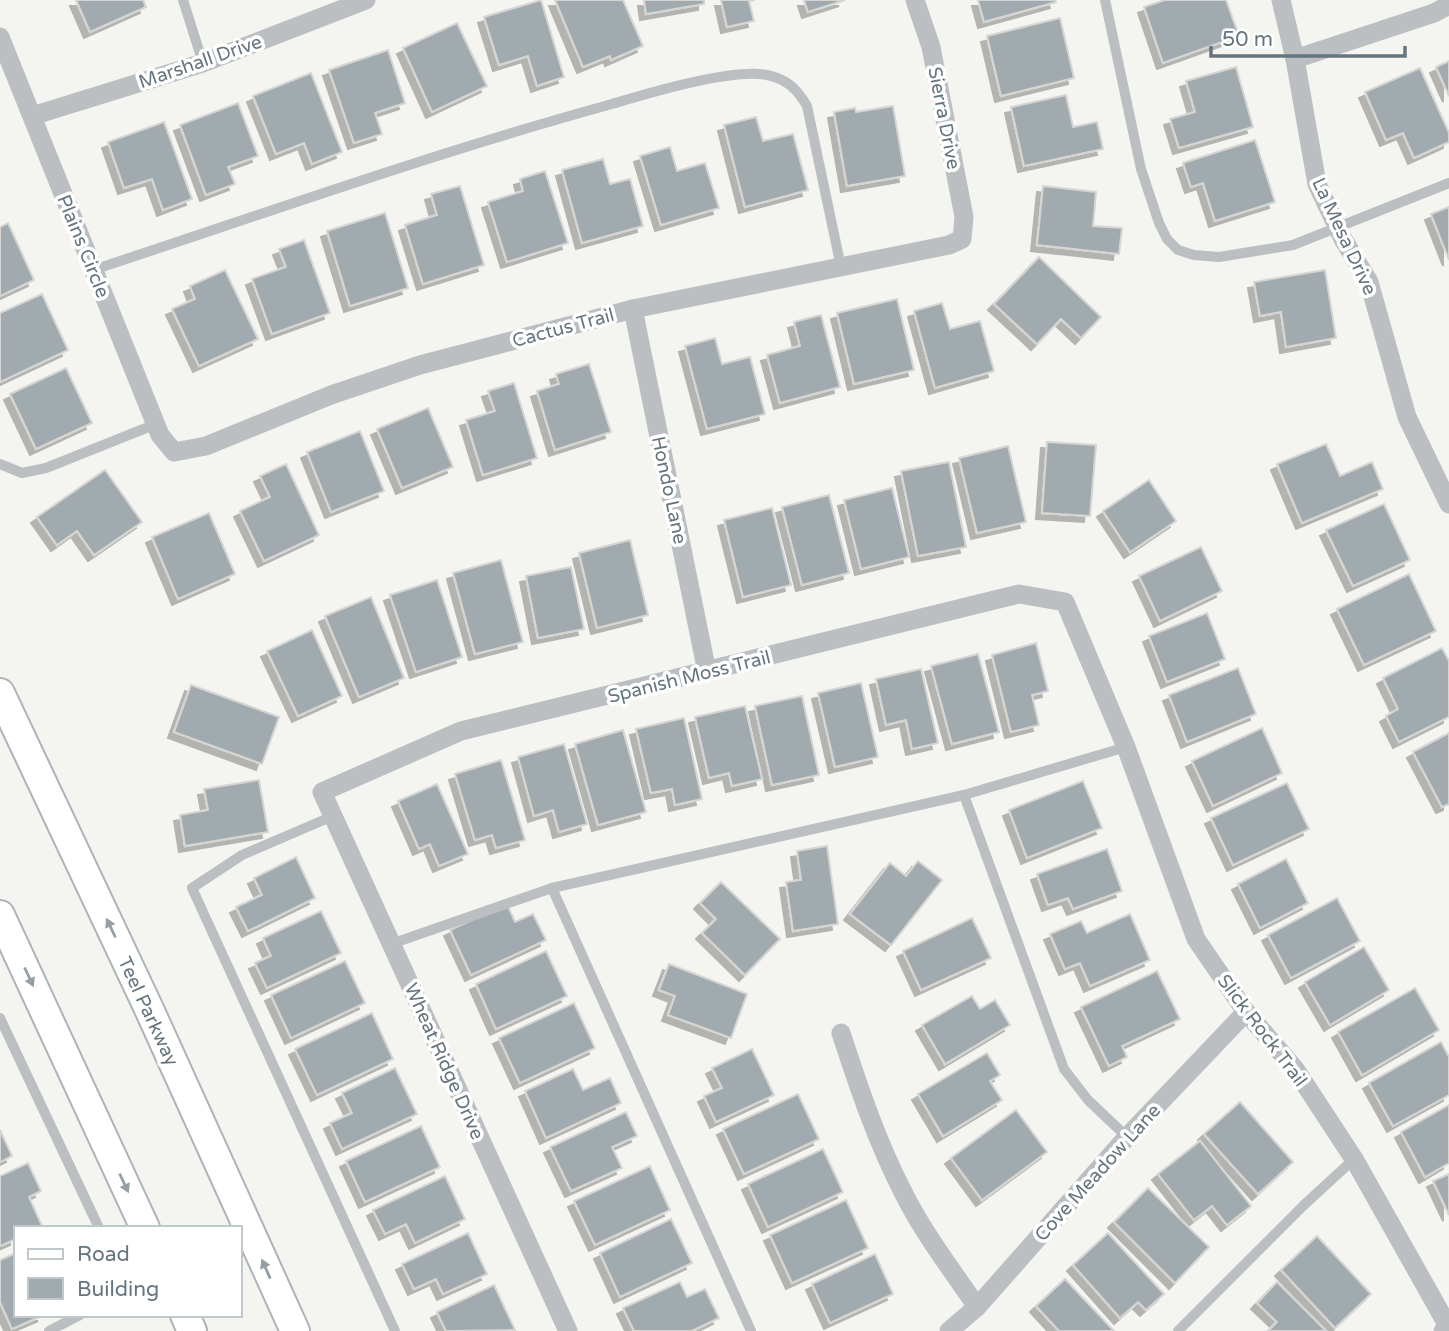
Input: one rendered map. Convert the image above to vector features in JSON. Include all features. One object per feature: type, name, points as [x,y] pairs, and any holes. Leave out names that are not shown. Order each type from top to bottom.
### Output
[{"type":"main road","name":"Teel Parkway","points":[[0,694],[149,1009],[295,1331]]},
{"type":"main road","points":[[0,915],[144,1226]]},
{"type":"street","name":"Marshall Drive","points":[[32,116],[202,63],[366,0]]},
{"type":"street","name":"Sierra Drive","points":[[915,0],[931,47],[964,217],[962,239]]},
{"type":"street","name":"La Mesa Drive","points":[[1281,0],[1295,59],[1317,184],[1369,282],[1407,417],[1449,504]]},
{"type":"street","points":[[1295,59],[1434,13],[1449,5]]},
{"type":"street","name":"Plains Circle","points":[[0,37],[160,435],[174,452]]},
{"type":"street","name":"Cactus Trail","points":[[174,452],[206,446],[331,394],[419,365],[633,309],[949,245],[962,239]]},
{"type":"street","name":"Hondo Lane","points":[[633,309],[707,672]]},
{"type":"street","name":"Spanish Moss Trail","points":[[322,792],[461,731],[1019,594],[1065,602]]},
{"type":"street","name":"Slick Rock Trail","points":[[1065,602],[1126,747],[1196,939],[1246,1012],[1296,1069],[1354,1159],[1448,1326]]},
{"type":"street","name":"Wheat Ridge Drive","points":[[322,792],[568,1331]]},
{"type":"street","name":"Cove Meadow Lane","points":[[949,1331],[978,1307],[1127,1137],[1246,1012]]},
{"type":"street","points":[[841,1033],[873,1129],[904,1195],[978,1307]]},
{"type":"street","points":[[1443,1331],[1448,1326]]},
{"type":"lane","points":[[183,0],[202,63]]},
{"type":"lane","points":[[1105,0],[1141,169],[1159,223],[1167,239],[1178,250],[1194,255],[1219,257],[1293,246],[1449,183]]},
{"type":"lane","points":[[93,270],[524,128],[664,89],[737,75],[766,75],[785,81],[797,89],[807,106],[841,267]]},
{"type":"lane","points":[[0,464],[22,472],[46,468],[156,424]]},
{"type":"lane","points":[[391,944],[552,888],[964,795],[1126,747]]},
{"type":"lane","points":[[964,795],[1064,1069],[1088,1100],[1127,1137]]},
{"type":"lane","points":[[332,816],[242,855],[192,888],[394,1331]]},
{"type":"lane","points":[[552,888],[751,1331]]},
{"type":"lane","points":[[0,1018],[98,1226]]},
{"type":"lane","points":[[1178,1331],[1354,1159]]},
{"type":"lane","points":[[49,1331],[76,1317]]},
{"type":"building","points":[[76,0],[143,0],[146,7],[90,32]]},
{"type":"building","points":[[541,0],[564,77],[537,86],[528,56],[499,65],[484,17]]},
{"type":"building","points":[[555,0],[623,0],[643,46],[611,60],[610,56],[583,67]]},
{"type":"building","points":[[644,0],[704,0],[704,4],[646,14]]},
{"type":"building","points":[[721,0],[755,0],[749,1],[754,21],[727,27]]},
{"type":"building","points":[[804,0],[845,0],[808,12]]},
{"type":"building","points":[[978,0],[1055,0],[1056,2],[984,22]]},
{"type":"building","points":[[1165,0],[1226,0],[1239,36],[1163,63],[1144,7]]},
{"type":"building","points":[[1060,18],[1074,78],[1001,96],[987,36]]},
{"type":"building","points":[[457,23],[487,86],[432,112],[403,48]]},
{"type":"building","points":[[388,50],[405,103],[375,113],[382,134],[354,143],[329,70]]},
{"type":"building","points":[[1449,61],[1449,96],[1436,67]]},
{"type":"building","points":[[1236,67],[1253,127],[1179,148],[1170,119],[1195,112],[1186,81]]},
{"type":"building","points":[[1420,68],[1449,133],[1449,142],[1414,158],[1403,133],[1386,140],[1365,92]]},
{"type":"building","points":[[311,73],[342,152],[312,164],[304,143],[276,154],[253,96]]},
{"type":"building","points":[[1066,95],[1073,127],[1097,122],[1103,149],[1024,166],[1011,107]]},
{"type":"building","points":[[238,103],[258,156],[228,167],[235,184],[206,195],[180,125]]},
{"type":"building","points":[[893,106],[905,176],[847,186],[834,112],[855,108],[856,112]]},
{"type":"building","points":[[756,117],[763,141],[793,134],[808,190],[745,207],[724,125]]},
{"type":"building","points":[[164,122],[192,199],[163,210],[152,179],[124,188],[108,142]]},
{"type":"building","points":[[1255,140],[1275,202],[1215,221],[1203,183],[1191,187],[1183,163]]},
{"type":"building","points":[[670,147],[677,171],[705,163],[719,208],[661,225],[640,156]]},
{"type":"building","points":[[603,159],[610,184],[630,179],[643,226],[582,243],[562,170]]},
{"type":"building","points":[[545,171],[568,243],[507,262],[488,202],[523,191],[520,179]]},
{"type":"building","points":[[460,186],[484,265],[423,284],[405,225],[437,215],[431,194]]},
{"type":"building","points":[[1043,186],[1096,192],[1093,226],[1122,228],[1119,254],[1037,245]]},
{"type":"building","points":[[1449,207],[1449,260],[1431,214]]},
{"type":"building","points":[[385,213],[408,288],[350,306],[327,231]]},
{"type":"building","points":[[8,223],[34,280],[0,296],[0,227]]},
{"type":"building","points":[[304,240],[330,313],[272,334],[252,279],[286,267],[279,249]]},
{"type":"building","points":[[1039,257],[1101,317],[1081,338],[1061,319],[1037,344],[994,304]]},
{"type":"building","points":[[225,270],[258,339],[199,366],[172,309],[195,299],[190,286]]},
{"type":"building","points":[[1325,270],[1336,338],[1286,347],[1281,312],[1260,316],[1254,282]]},
{"type":"building","points":[[42,294],[68,350],[0,382],[0,313]]},
{"type":"building","points":[[897,299],[914,370],[854,384],[837,313]]},
{"type":"building","points":[[942,303],[950,329],[980,321],[994,371],[935,388],[914,311]]},
{"type":"building","points":[[821,315],[840,387],[780,403],[767,355],[800,346],[794,322]]},
{"type":"building","points":[[715,338],[722,364],[750,357],[765,414],[707,429],[685,346]]},
{"type":"building","points":[[589,364],[611,432],[555,450],[537,391],[559,384],[556,374]]},
{"type":"building","points":[[66,368],[92,423],[36,449],[10,394]]},
{"type":"building","points":[[514,383],[537,458],[483,475],[466,420],[495,411],[488,391]]},
{"type":"building","points":[[428,408],[453,467],[402,488],[377,429]]},
{"type":"building","points":[[360,431],[384,491],[331,512],[307,452]]},
{"type":"building","points":[[1047,442],[1096,445],[1090,516],[1042,513]]},
{"type":"building","points":[[1326,444],[1340,476],[1372,462],[1383,489],[1302,523],[1277,464]]},
{"type":"building","points":[[1008,446],[1026,522],[977,533],[959,458]]},
{"type":"building","points":[[949,462],[966,547],[918,556],[901,471]]},
{"type":"building","points":[[286,464],[319,535],[264,561],[240,511],[270,497],[260,476]]},
{"type":"building","points":[[105,470],[142,522],[94,555],[77,531],[57,545],[37,517]]},
{"type":"building","points":[[1149,480],[1176,521],[1130,552],[1103,511]]},
{"type":"building","points":[[892,488],[909,557],[861,569],[844,500]]},
{"type":"building","points":[[829,495],[849,573],[802,585],[782,507]]},
{"type":"building","points":[[1384,504],[1410,560],[1353,586],[1326,530]]},
{"type":"building","points":[[772,508],[791,585],[743,597],[724,520]]},
{"type":"building","points":[[209,513],[235,574],[178,599],[152,537]]},
{"type":"building","points":[[630,540],[648,615],[597,628],[579,553]]},
{"type":"building","points":[[1201,547],[1222,591],[1160,621],[1139,576]]},
{"type":"building","points":[[501,560],[523,642],[475,654],[453,573]]},
{"type":"building","points":[[571,567],[584,629],[538,638],[526,576]]},
{"type":"building","points":[[1409,574],[1436,631],[1364,665],[1337,609]]},
{"type":"building","points":[[437,580],[462,657],[416,672],[390,595]]},
{"type":"building","points":[[371,597],[404,678],[359,697],[325,616]]},
{"type":"building","points":[[1207,613],[1225,659],[1167,682],[1149,636]]},
{"type":"building","points":[[312,630],[342,696],[298,716],[267,651]]},
{"type":"building","points":[[1036,643],[1048,691],[1032,695],[1039,725],[1011,732],[992,655]]},
{"type":"building","points":[[1442,648],[1449,661],[1449,717],[1399,742],[1386,716],[1398,709],[1383,678]]},
{"type":"building","points":[[978,654],[999,732],[952,744],[931,666]]},
{"type":"building","points":[[1238,668],[1256,714],[1187,742],[1169,695]]},
{"type":"building","points":[[921,669],[938,743],[912,749],[906,720],[886,725],[876,679]]},
{"type":"building","points":[[861,683],[878,757],[835,767],[818,693]]},
{"type":"building","points":[[191,685],[279,717],[262,764],[174,732]]},
{"type":"building","points":[[802,696],[819,775],[772,785],[755,706]]},
{"type":"building","points":[[745,706],[762,779],[732,786],[729,773],[709,778],[695,717]]},
{"type":"building","points":[[684,718],[702,799],[675,805],[672,789],[651,793],[636,729]]},
{"type":"building","points":[[1262,728],[1282,773],[1213,806],[1192,761]]},
{"type":"building","points":[[623,730],[646,812],[598,825],[575,744]]},
{"type":"building","points":[[1449,733],[1449,804],[1442,807],[1413,752]]},
{"type":"building","points":[[564,744],[587,824],[559,832],[553,810],[534,816],[518,757]]},
{"type":"building","points":[[501,760],[525,840],[496,848],[492,835],[475,840],[455,774]]},
{"type":"building","points":[[259,780],[268,832],[185,846],[180,815],[208,810],[204,789]]},
{"type":"building","points":[[1083,781],[1102,828],[1027,858],[1009,810]]},
{"type":"building","points":[[1287,783],[1309,829],[1233,865],[1211,818]]},
{"type":"building","points":[[437,784],[468,854],[439,866],[430,844],[419,849],[398,801]]},
{"type":"building","points":[[827,846],[838,924],[793,931],[786,882],[801,880],[797,851]]},
{"type":"building","points":[[1107,849],[1122,891],[1073,909],[1068,898],[1048,905],[1037,874]]},
{"type":"building","points":[[296,857],[315,898],[248,931],[236,907],[262,895],[254,878]]},
{"type":"building","points":[[1286,859],[1308,903],[1260,928],[1238,884]]},
{"type":"building","points":[[918,861],[942,880],[891,945],[850,914],[890,863],[906,876]]},
{"type":"building","points":[[721,882],[780,939],[745,975],[702,933],[716,919],[700,903]]},
{"type":"building","points":[[1337,898],[1360,941],[1291,978],[1268,935]]},
{"type":"building","points":[[507,904],[515,922],[533,914],[546,940],[471,975],[450,930]]},
{"type":"building","points":[[321,911],[341,953],[267,988],[255,963],[271,956],[263,938]]},
{"type":"building","points":[[1130,914],[1150,960],[1090,986],[1080,963],[1065,969],[1050,934],[1081,921],[1087,933]]},
{"type":"building","points":[[972,918],[991,958],[921,990],[903,951]]},
{"type":"building","points":[[1364,947],[1389,990],[1330,1025],[1305,982]]},
{"type":"building","points":[[546,951],[567,996],[496,1029],[476,984]]},
{"type":"building","points":[[345,961],[365,1003],[291,1038],[271,995]]},
{"type":"building","points":[[669,964],[747,994],[731,1038],[668,1015],[675,996],[659,990]]},
{"type":"building","points":[[1157,971],[1180,1019],[1122,1046],[1127,1057],[1109,1066],[1081,1007]]},
{"type":"building","points":[[1415,988],[1439,1030],[1362,1075],[1338,1032]]},
{"type":"building","points":[[972,996],[980,1009],[995,1000],[1010,1025],[945,1064],[922,1025]]},
{"type":"building","points":[[574,1003],[595,1048],[520,1083],[499,1038]]},
{"type":"building","points":[[372,1013],[393,1059],[317,1095],[295,1049]]},
{"type":"building","points":[[1441,1042],[1449,1057],[1449,1095],[1393,1126],[1369,1083]]},
{"type":"building","points":[[752,1049],[774,1095],[716,1122],[704,1096],[722,1088],[712,1068]]},
{"type":"building","points":[[987,1053],[1000,1075],[990,1081],[1002,1100],[943,1136],[918,1094]]},
{"type":"building","points":[[395,1068],[417,1114],[342,1149],[330,1123],[352,1113],[342,1093]]},
{"type":"building","points":[[573,1069],[583,1090],[610,1078],[621,1103],[546,1138],[525,1091]]},
{"type":"building","points":[[798,1094],[819,1139],[744,1174],[723,1129]]},
{"type":"building","points":[[1240,1102],[1293,1162],[1258,1194],[1204,1134]]},
{"type":"building","points":[[1449,1105],[1449,1163],[1425,1177],[1401,1132]]},
{"type":"building","points":[[1016,1110],[1047,1152],[982,1200],[951,1158]]},
{"type":"building","points":[[626,1112],[637,1136],[612,1147],[622,1168],[571,1191],[550,1147]]},
{"type":"building","points":[[421,1126],[440,1167],[365,1202],[346,1161]]},
{"type":"building","points":[[0,1130],[12,1156],[0,1162]]},
{"type":"building","points":[[1200,1141],[1251,1206],[1227,1225],[1212,1206],[1194,1220],[1158,1174]]},
{"type":"building","points":[[823,1149],[843,1192],[768,1227],[748,1184]]},
{"type":"building","points":[[28,1163],[41,1191],[29,1197],[42,1226],[14,1226],[14,1240],[0,1246],[0,1176]]},
{"type":"building","points":[[650,1166],[670,1210],[595,1245],[574,1201]]},
{"type":"building","points":[[1449,1174],[1449,1215],[1433,1181]]},
{"type":"building","points":[[445,1176],[465,1219],[415,1243],[406,1224],[385,1234],[373,1210]]},
{"type":"building","points":[[1148,1188],[1209,1247],[1175,1283],[1114,1222]]},
{"type":"building","points":[[846,1200],[868,1248],[792,1283],[770,1235]]},
{"type":"building","points":[[671,1219],[692,1263],[620,1297],[600,1253]]},
{"type":"building","points":[[468,1233],[487,1274],[443,1294],[436,1279],[414,1289],[402,1264]]},
{"type":"building","points":[[1108,1233],[1164,1294],[1146,1310],[1138,1302],[1120,1318],[1073,1265]]},
{"type":"building","points":[[1317,1236],[1371,1294],[1335,1328],[1281,1270]]},
{"type":"building","points":[[14,1254],[14,1317],[39,1317],[12,1329],[0,1302],[0,1260]]},
{"type":"building","points":[[875,1254],[893,1294],[830,1323],[812,1284]]},
{"type":"building","points":[[1065,1279],[1114,1331],[1059,1331],[1036,1306]]},
{"type":"building","points":[[680,1282],[687,1297],[705,1289],[719,1318],[692,1331],[634,1331],[623,1308]]},
{"type":"building","points":[[1277,1282],[1326,1331],[1268,1331],[1277,1322],[1257,1303]]},
{"type":"building","points":[[494,1285],[515,1330],[446,1331],[437,1312]]}]
